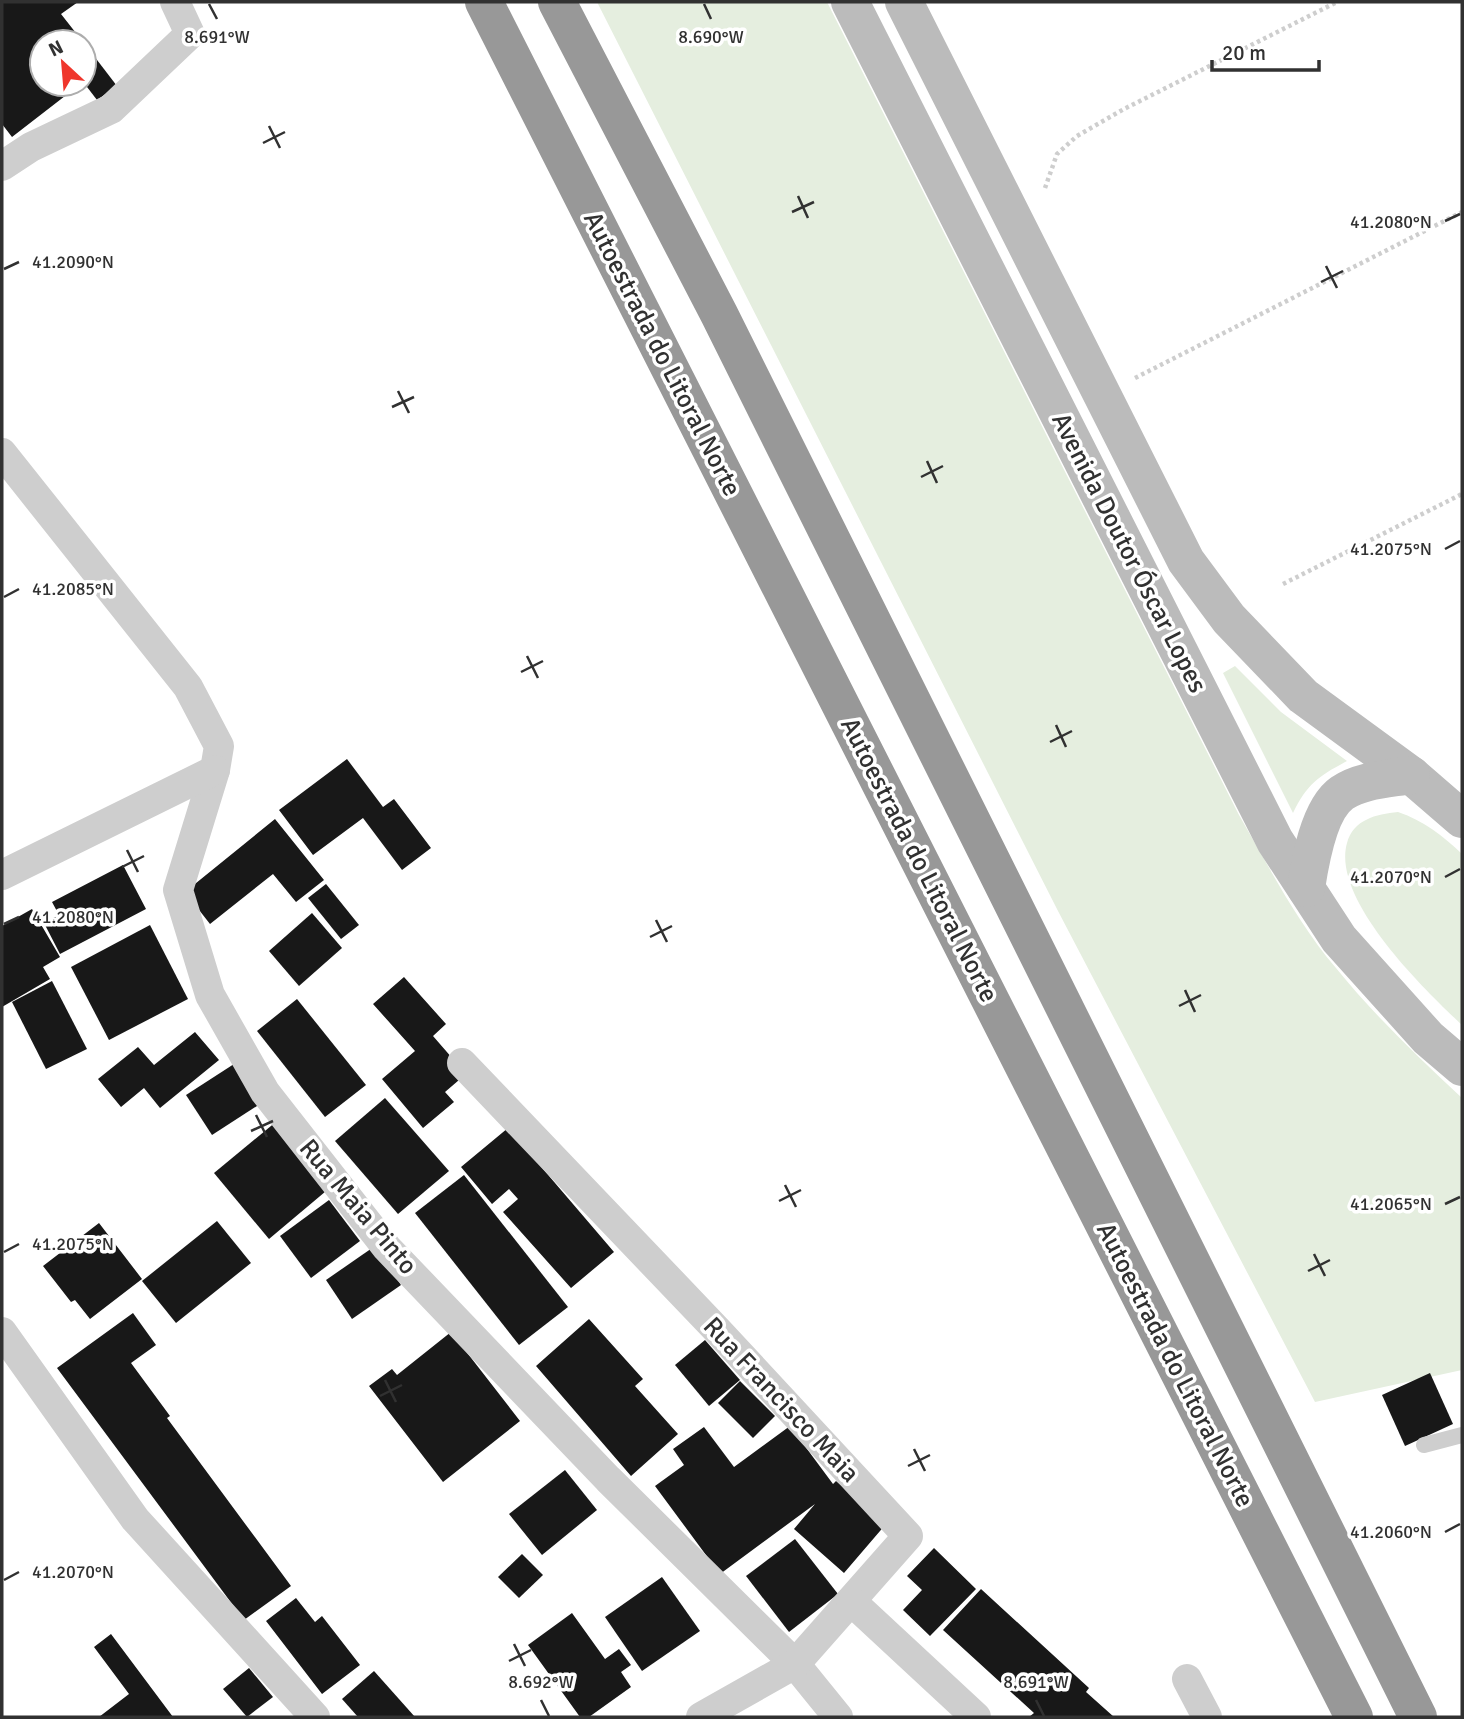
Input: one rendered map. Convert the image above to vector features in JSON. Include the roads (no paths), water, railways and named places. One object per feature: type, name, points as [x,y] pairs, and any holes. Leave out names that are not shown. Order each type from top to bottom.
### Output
[{"type":"highway","name":"Autoestrada do Litoral Norte","points":[[484,2],[1354,1717]]},
{"type":"highway","points":[[558,2],[719,314],[1418,1717]]},
{"type":"main road","name":"Avenida Doutor Óscar Lopes","points":[[850,2],[1275,841],[1339,939],[1427,1038],[1462,1067]]},
{"type":"main road","name":"Avenida Doutor Óscar Lopes","points":[[904,2],[1186,561],[1228,619],[1303,696],[1411,775],[1462,819]]},
{"type":"main road","points":[[1306,888],[1311,852],[1326,815],[1341,794],[1366,783],[1411,775]]},
{"type":"street","points":[[6,156],[111,109],[190,34],[175,2]]},
{"type":"street","name":"Rua Maia Pinto","points":[[2,453],[188,687],[219,746],[215,770],[178,890],[210,995],[265,1092],[387,1248],[608,1479],[795,1664],[838,1717]]},
{"type":"street","points":[[2,875],[215,770]]},
{"type":"street","name":"Rua Francisco Maia","points":[[462,1063],[908,1536],[795,1664],[701,1717]]},
{"type":"street","points":[[2,1332],[135,1519],[315,1717]]},
{"type":"street","points":[[851,1601],[976,1717]]},
{"type":"street","points":[[1187,1679],[1207,1717]]},
{"type":"lane","points":[[1424,1445],[1462,1435]]}]
